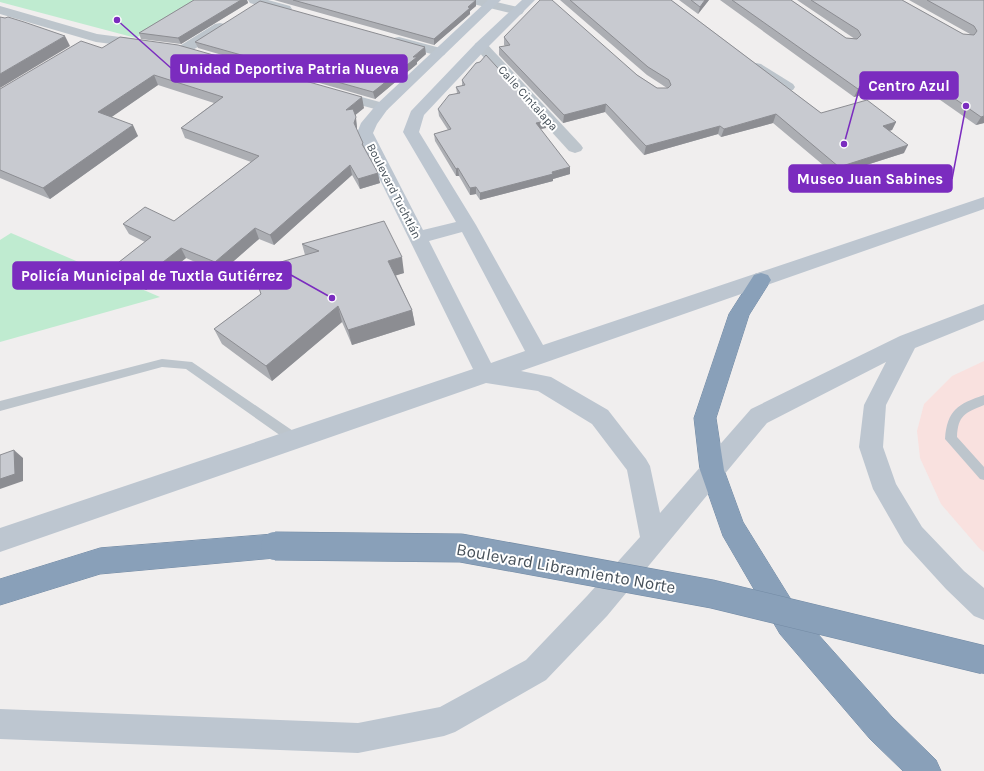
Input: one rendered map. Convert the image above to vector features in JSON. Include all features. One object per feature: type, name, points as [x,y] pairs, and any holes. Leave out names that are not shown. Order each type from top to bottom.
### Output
[{"type":"highway","points":[[760,280],[739,314],[705,418],[712,470],[732,528],[790,624],[881,728],[925,771]]},
{"type":"highway","name":"Boulevard Libramiento Norte","points":[[0,592],[100,561],[275,546],[461,548],[712,594],[984,660]]},
{"type":"street","points":[[473,0],[523,5]]},
{"type":"street","name":"Boulevard Tuchtlán","points":[[486,374],[365,133],[369,122],[382,107],[493,2]]},
{"type":"street","points":[[254,4],[298,12]]},
{"type":"street","points":[[523,5],[481,46],[417,114],[411,132],[467,224],[538,356]]},
{"type":"street","points":[[0,10],[82,40]]},
{"type":"street","points":[[183,50],[228,22]]},
{"type":"street","points":[[68,41],[96,38],[164,47],[198,54]]},
{"type":"street","points":[[388,38],[439,52]]},
{"type":"street","name":"Calle Cintalapa","points":[[481,46],[575,148]]},
{"type":"street","points":[[744,58],[770,77],[788,87]]},
{"type":"street","points":[[324,91],[382,107]]},
{"type":"street","points":[[0,540],[984,204]]},
{"type":"street","points":[[417,238],[467,224]]},
{"type":"street","points":[[0,724],[358,738],[444,721],[536,670],[597,606],[759,416],[907,342],[984,312]]},
{"type":"street","points":[[907,342],[875,404],[871,447],[885,489],[913,535],[955,580],[984,606]]},
{"type":"street","points":[[486,374],[543,383],[600,417],[638,466],[653,539]]},
{"type":"lane","points":[[0,406],[162,363],[188,365],[295,439]]},
{"type":"lane","points":[[984,400],[960,410],[951,424],[951,439],[984,475]]},
{"type":"shaded area","points":[[984,361],[984,552],[941,504],[920,458],[917,431],[924,404],[952,376]]},
{"type":"green space","points":[[0,0],[197,0],[136,38],[0,2]]},
{"type":"green space","points":[[11,233],[160,297],[0,342],[0,240]]},
{"type":"building","points":[[194,0],[241,0],[178,38],[139,33]]},
{"type":"building","points":[[293,0],[476,0],[468,7],[470,8],[434,39]]},
{"type":"building","points":[[540,0],[552,0],[637,75],[657,88],[668,88],[671,85],[669,80],[648,67],[570,0],[671,0],[821,113],[867,100],[896,122],[883,126],[908,145],[839,167],[776,114],[724,129],[720,126],[646,146],[606,104],[564,115],[499,47],[510,45],[504,37]]},
{"type":"building","points":[[691,0],[705,0],[700,7]]},
{"type":"building","points":[[732,0],[791,0],[846,38],[857,39],[861,35],[858,30],[811,0],[902,0],[963,34],[974,35],[977,31],[974,26],[927,0],[984,0],[984,116],[981,117],[918,73],[858,89]]},
{"type":"building","points":[[260,1],[425,47],[413,57],[417,57],[373,92],[195,42]]},
{"type":"building","points":[[0,17],[8,17],[65,36],[0,74]]},
{"type":"building","points":[[120,37],[178,45],[362,97],[346,110],[353,109],[356,117],[354,123],[363,143],[362,144],[378,173],[358,179],[350,165],[270,235],[255,228],[215,262],[181,248],[140,280],[114,266],[151,237],[123,224],[145,207],[174,221],[259,156],[181,128],[223,97],[154,75],[98,112],[133,125],[43,188],[0,170],[0,89],[81,41],[102,48]]},
{"type":"building","points":[[486,55],[546,121],[536,123],[570,167],[552,172],[553,174],[480,193],[476,187],[470,188],[434,134],[451,129],[438,109],[449,95],[460,93],[456,87],[465,85],[462,80],[476,63],[480,62]]},
{"type":"building","points":[[384,221],[402,257],[388,261],[412,310],[348,330],[338,306],[266,366],[214,329],[261,294],[253,270],[319,251],[302,244]]},
{"type":"building","points":[[14,450],[15,474],[0,479],[0,455]]},
{"type":"place","name":"Unidad Deportiva Patria Nueva","points":[[117,20]]},
{"type":"place","name":"Museo Juan Sabines","points":[[966,106]]},
{"type":"place","name":"Centro Azul","points":[[844,144]]},
{"type":"place","name":"Policía Municipal de Tuxtla Gutiérrez","points":[[332,298]]}]
